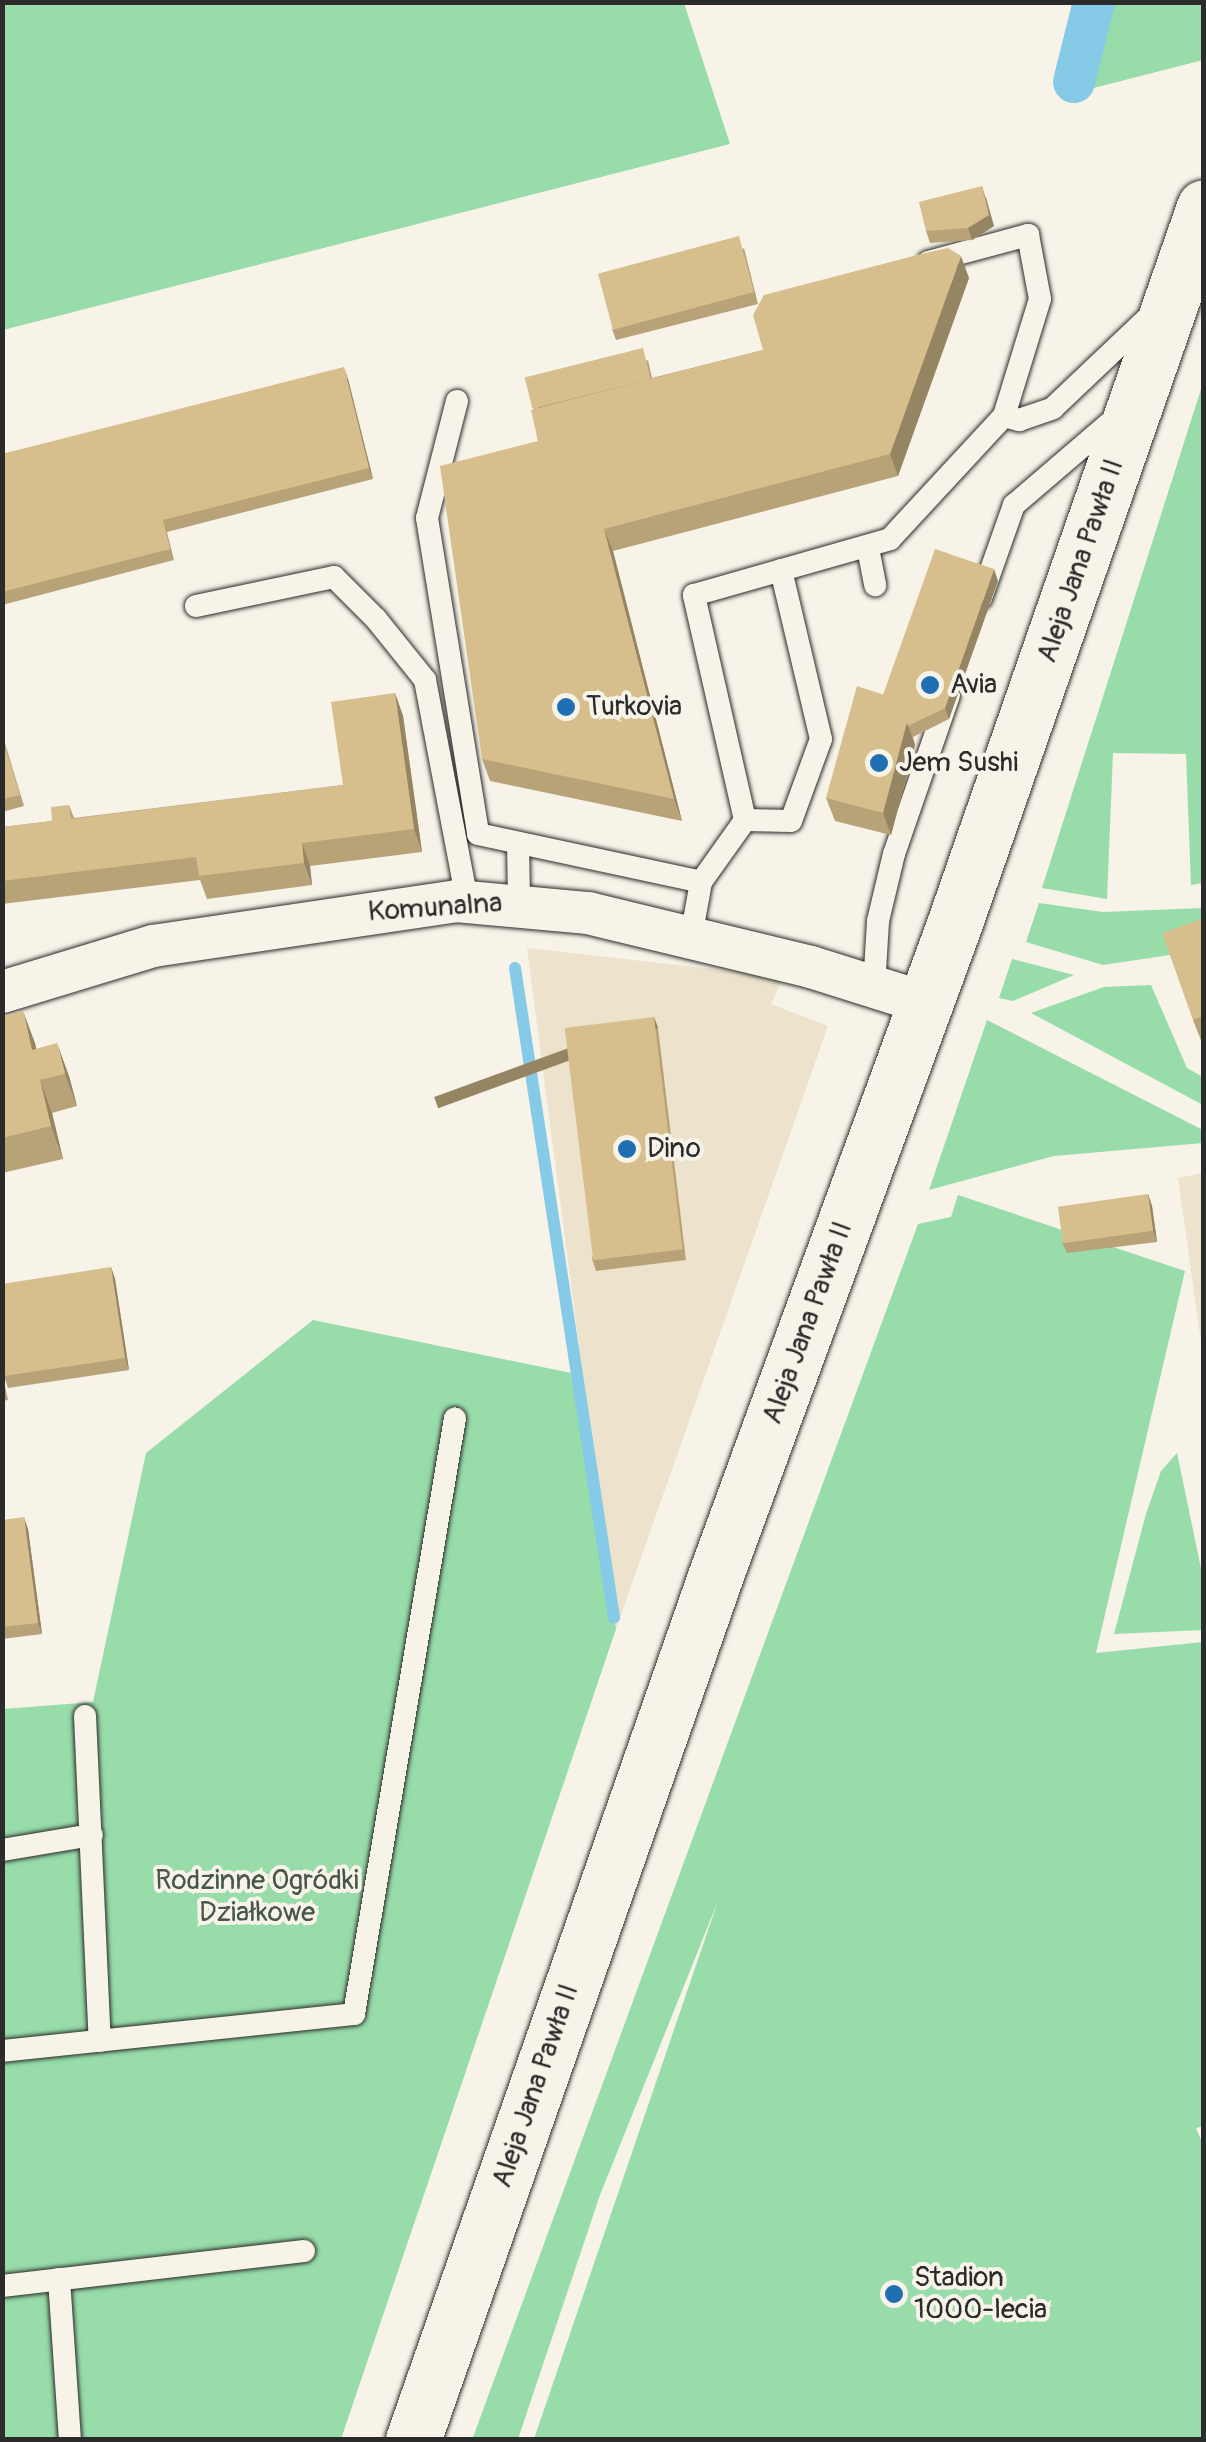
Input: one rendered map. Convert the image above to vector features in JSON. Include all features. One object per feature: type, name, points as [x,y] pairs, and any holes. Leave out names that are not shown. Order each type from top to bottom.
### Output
[{"type":"main road","name":"Aleja Jana Pawła II","points":[[412,2440],[714,1577],[899,995],[1138,399],[1204,207]]},
{"type":"street","name":"Komunalna","points":[[2,992],[154,946],[466,901],[519,902],[691,937],[899,995]]},
{"type":"lane","points":[[691,937],[701,882],[744,820],[694,595],[890,539],[1004,416],[1040,299],[1028,235],[902,268]]},
{"type":"lane","points":[[1004,416],[1020,420],[1053,408],[1104,366],[1176,287]]},
{"type":"lane","points":[[976,613],[1014,505],[1138,399]]},
{"type":"lane","points":[[457,401],[427,518],[478,834],[701,882]]},
{"type":"lane","points":[[868,548],[875,585]]},
{"type":"lane","points":[[744,820],[791,821],[821,739],[781,570]]},
{"type":"lane","points":[[196,606],[334,577],[376,619],[424,680],[466,901]]},
{"type":"lane","points":[[899,995],[878,921],[894,854],[957,669]]},
{"type":"lane","points":[[518,843],[519,902]]},
{"type":"lane","points":[[2,2051],[354,2014],[456,1418]]},
{"type":"lane","points":[[85,1716],[100,2041]]},
{"type":"lane","points":[[2,1850],[92,1835]]},
{"type":"lane","points":[[2,2286],[304,2251]]},
{"type":"lane","points":[[59,2279],[70,2440]]},
{"type":"shaded area","points":[[527,948],[783,977],[771,1004],[828,1026],[616,1629]]},
{"type":"shaded area","points":[[1204,1173],[1203,1356],[1178,1178]]},
{"type":"green space","points":[[3,2],[684,3],[730,144],[3,330]]},
{"type":"green space","points":[[1102,3],[1203,3],[1203,60],[1078,92]]},
{"type":"green space","points":[[1203,383],[1203,883],[1191,885],[1186,754],[1113,753],[1107,899],[1042,888]]},
{"type":"green space","points":[[1039,903],[1103,912],[1203,908],[1203,950],[1103,965],[1026,942]]},
{"type":"green space","points":[[1012,959],[1074,975],[1013,1001],[999,998]]},
{"type":"green space","points":[[1151,985],[1187,1068],[1203,1077],[1203,1105],[1031,1013],[1104,987]]},
{"type":"green space","points":[[987,1020],[1203,1130],[1203,1143],[1054,1156],[929,1190]]},
{"type":"green space","points":[[958,1195],[1185,1271],[1096,1653],[1203,1642],[1204,2126],[1196,2128],[1204,2147],[1203,2439],[534,2439],[718,1901],[600,2195],[518,2439],[472,2440],[918,1224],[951,1217]]},
{"type":"green space","name":"Rodzinne Ogródki Działkowe","points":[[313,1320],[581,1375],[616,1629],[341,2439],[3,2440],[3,1709],[93,1702],[146,1453]]},
{"type":"green space","points":[[1177,1453],[1203,1578],[1203,1630],[1114,1634],[1146,1514],[1161,1471]]},
{"type":"building","points":[[982,186],[989,215],[968,228],[926,231],[919,202]]},
{"type":"building","points":[[739,236],[754,292],[613,330],[598,274]]},
{"type":"building","points":[[948,248],[961,256],[890,454],[604,529],[674,799],[482,759],[440,466],[538,441],[531,410],[763,350],[753,315],[764,295]]},
{"type":"building","points":[[643,348],[651,379],[532,409],[525,378]]},
{"type":"building","points":[[344,367],[369,468],[163,520],[170,549],[2,592],[2,454]]},
{"type":"building","points":[[935,549],[994,569],[945,708],[908,726],[900,700],[883,695]]},
{"type":"building","points":[[857,686],[900,700],[907,722],[883,813],[826,798]]},
{"type":"building","points":[[395,693],[414,829],[302,843],[304,863],[199,876],[196,857],[2,881],[2,827],[52,821],[51,807],[69,805],[71,819],[343,785],[331,702]]},
{"type":"building","points":[[2,736],[20,795],[2,799]]},
{"type":"building","points":[[1204,918],[1204,1016],[1193,1020],[1162,933]]},
{"type":"building","points":[[23,1011],[32,1050],[57,1043],[65,1074],[40,1080],[51,1126],[2,1138],[2,1016]]},
{"type":"building","name":"Dino","points":[[654,1017],[683,1249],[593,1260],[565,1028]]},
{"type":"building","points":[[1148,1194],[1153,1231],[1063,1243],[1058,1207]]},
{"type":"building","points":[[111,1267],[125,1358],[4,1376],[2,1284]]},
{"type":"building","points":[[24,1517],[38,1623],[2,1627],[2,1520]]},
{"type":"waterway","points":[[1074,82],[1094,2]]},
{"type":"waterway","points":[[515,968],[614,1617]]},
{"type":"place","name":"Avia","points":[[930,685]]},
{"type":"place","name":"Turkovia","points":[[566,707]]},
{"type":"place","name":"Jem Sushi","points":[[879,763]]},
{"type":"place","name":"Dino","points":[[627,1149]]},
{"type":"place","name":"Stadion 1000-lecia","points":[[894,2294]]}]
